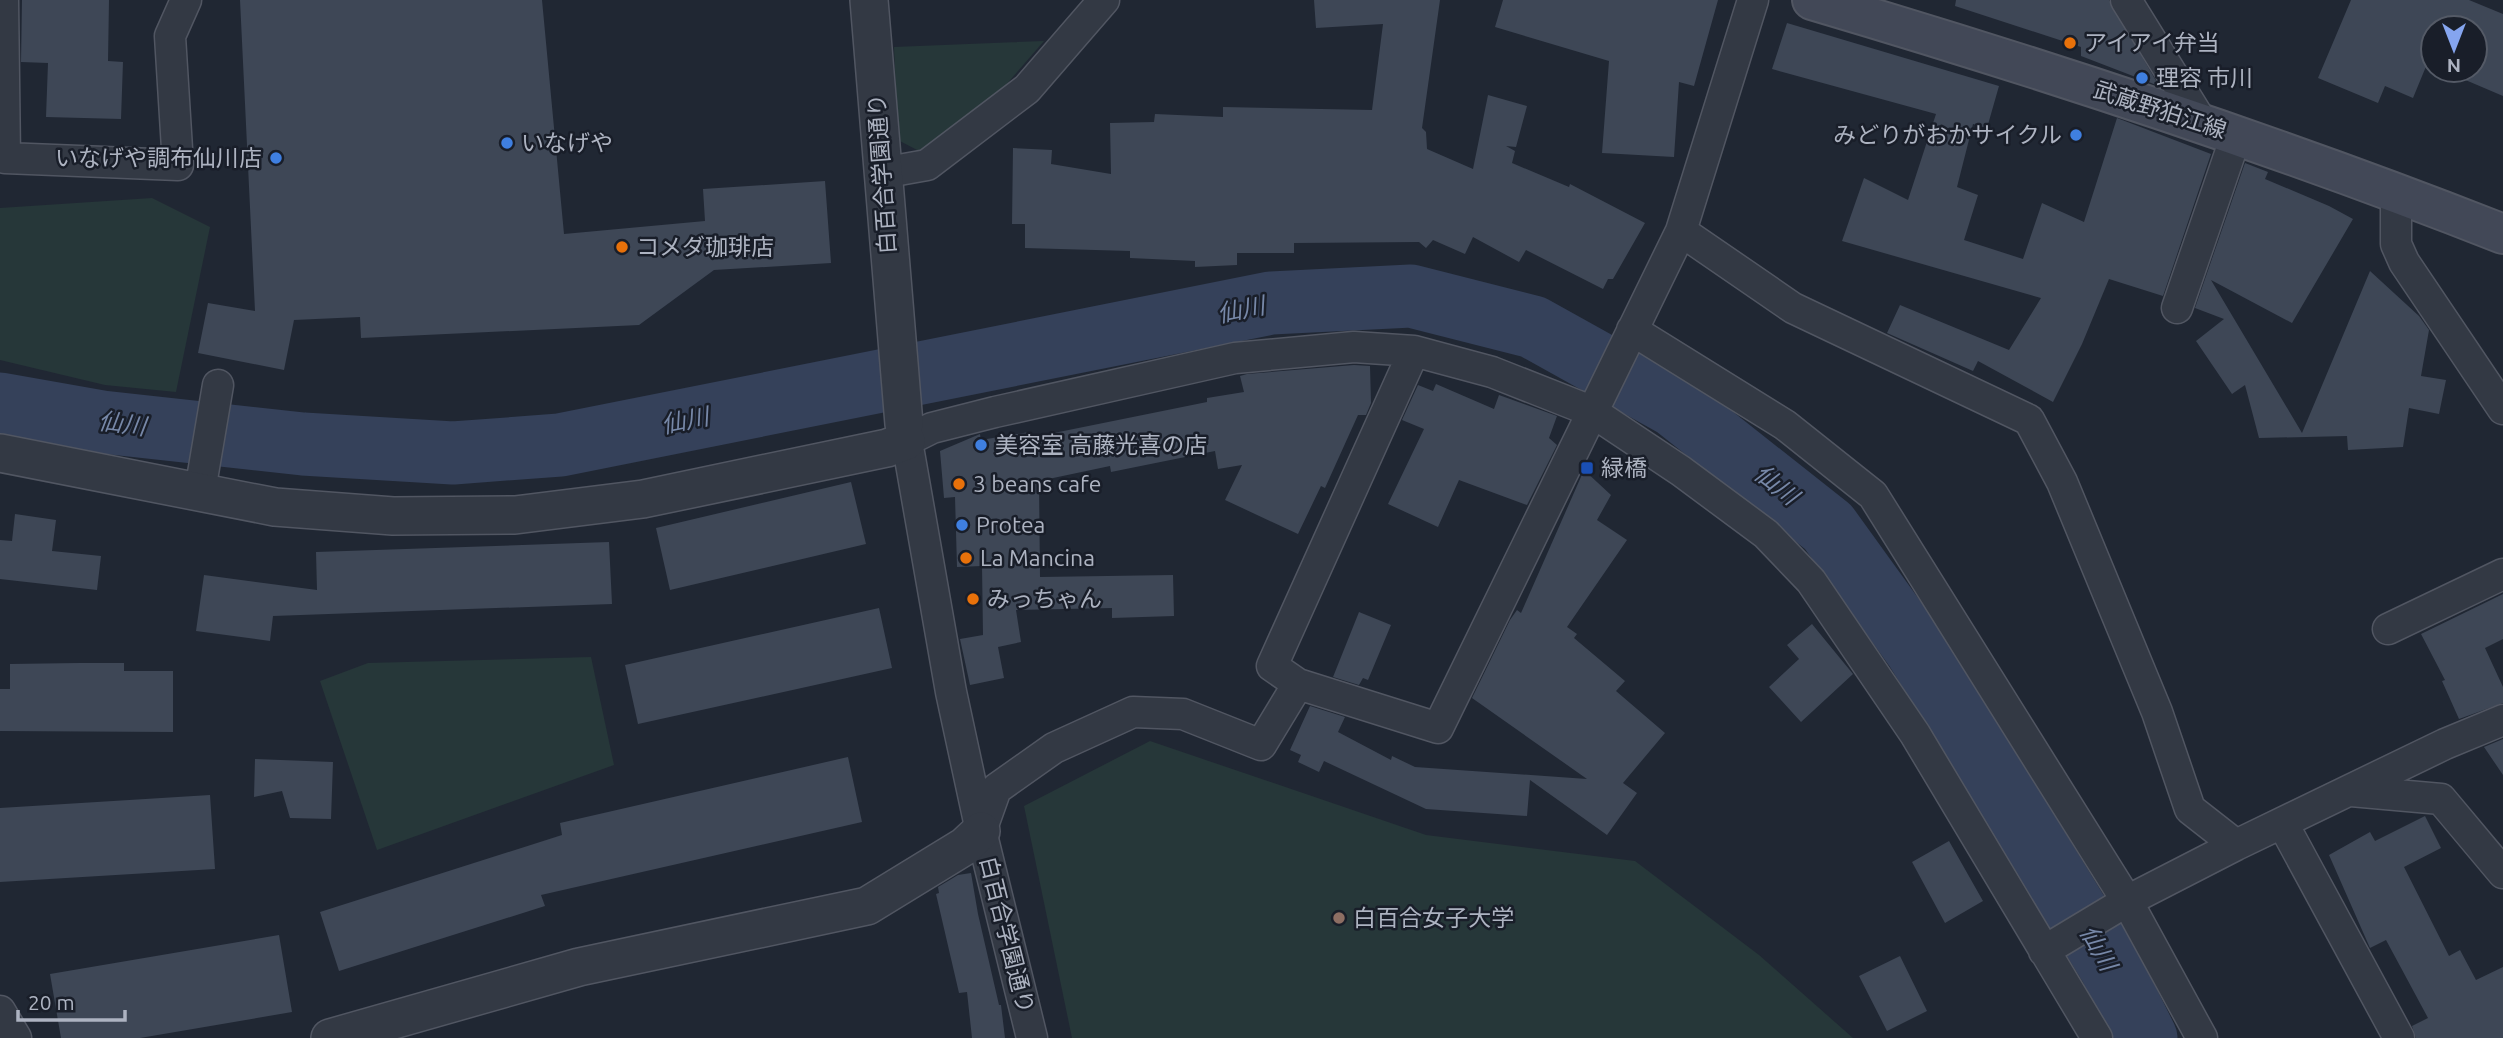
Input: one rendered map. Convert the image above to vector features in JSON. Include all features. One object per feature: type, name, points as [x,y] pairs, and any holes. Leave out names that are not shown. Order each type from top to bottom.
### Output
[{"type":"main road","name":"武蔵野狛江線","points":[[1812,0],[1981,50],[2220,130],[2396,191],[2503,233]]},
{"type":"street","points":[[3,0],[5,158],[178,165],[178,118],[170,36],[186,0]]},
{"type":"street","name":"白百合学園通り","points":[[869,0],[905,433],[951,692],[981,831],[1032,1038]]},
{"type":"street","points":[[882,173],[927,165],[1027,89],[1104,0]]},
{"type":"street","points":[[1414,351],[1272,666],[1298,684],[1438,728],[1681,231],[1752,0]]},
{"type":"street","points":[[2126,0],[2220,130],[2177,308]]},
{"type":"street","points":[[2396,191],[2396,244],[2404,262],[2503,409]]},
{"type":"street","points":[[1681,231],[1793,308],[2029,419],[2062,482],[2147,686],[2190,809],[2236,845]]},
{"type":"street","points":[[1632,330],[1785,425],[1873,495],[2119,906],[2202,1038]]},
{"type":"street","points":[[0,453],[201,477],[275,507],[393,516],[515,515],[643,499],[887,448],[905,433],[1235,358],[1354,347],[1414,351],[1492,372],[1595,405],[1766,534],[1811,581],[2054,945],[2097,1038]]},
{"type":"street","points":[[201,477],[218,386]]},
{"type":"street","points":[[2388,629],[2503,574]]},
{"type":"street","points":[[330,1038],[579,967],[867,906],[965,846],[981,831],[996,789],[1054,748],[1133,712],[1183,714],[1261,745],[1298,684]]},
{"type":"street","points":[[2054,945],[2119,906],[2236,845],[2503,720]]},
{"type":"street","points":[[2350,791],[2441,799],[2503,873]]},
{"type":"street","points":[[2283,824],[2399,1038]]},
{"type":"street","points":[[0,1011],[16,1038]]},
{"type":"shaded area","points":[[1044,41],[999,93],[919,151],[898,140],[894,47]]},
{"type":"shaded area","points":[[152,198],[210,227],[176,392],[105,385],[0,360],[0,208]]},
{"type":"shaded area","points":[[591,657],[614,765],[377,850],[320,681],[368,663]]},
{"type":"shaded area","name":"白百合女子大学","points":[[1150,741],[1426,835],[1635,861],[1759,955],[1853,1038],[1072,1038],[1024,806]]},
{"type":"building","points":[[22,0],[109,0],[108,61],[123,62],[121,119],[46,117],[48,63],[21,62]]},
{"type":"building","points":[[240,0],[542,0],[564,234],[705,221],[703,189],[825,181],[831,263],[714,270],[639,325],[361,338],[360,317],[294,320],[284,370],[198,353],[208,303],[255,311]]},
{"type":"building","points":[[1314,0],[1440,0],[1422,128],[1426,132],[1427,149],[1473,169],[1488,95],[1527,106],[1516,147],[1506,146],[1515,151],[1512,163],[1569,187],[1570,184],[1645,223],[1613,279],[1608,279],[1603,289],[1526,250],[1519,262],[1473,237],[1465,254],[1433,240],[1426,248],[1419,242],[1294,243],[1294,253],[1237,253],[1237,265],[1195,267],[1195,261],[1130,258],[1130,251],[1025,248],[1025,224],[1012,224],[1013,148],[1052,150],[1051,164],[1111,174],[1110,123],[1154,122],[1155,114],[1223,117],[1223,107],[1372,110],[1383,24],[1316,28]]},
{"type":"building","points":[[1503,0],[1718,0],[1694,86],[1679,82],[1674,157],[1602,153],[1609,61],[1495,27]]},
{"type":"building","points":[[1956,0],[2109,0],[2159,86],[2081,56],[2081,47],[1955,6]]},
{"type":"building","points":[[2351,0],[2469,0],[2503,14],[2503,96],[2475,84],[2489,84],[2489,14],[2419,14],[2419,83],[2413,98],[2385,86],[2378,103],[2318,78]]},
{"type":"building","points":[[1787,23],[1999,86],[1987,128],[1973,124],[1957,187],[1978,195],[1964,240],[2023,259],[2042,203],[2084,222],[2117,118],[2211,154],[2163,296],[2109,279],[2082,344],[2053,402],[1978,361],[1973,371],[1887,333],[1900,305],[2009,350],[2041,298],[1842,241],[1864,178],[1908,200],[1936,114],[1772,69]]},
{"type":"building","points":[[2245,163],[2268,172],[2265,179],[2353,219],[2292,323],[2211,280],[2302,433],[2370,271],[2419,316],[2429,330],[2421,376],[2446,380],[2439,414],[2409,408],[2403,447],[2348,450],[2347,436],[2259,438],[2245,385],[2232,394],[2196,341],[2224,319],[2195,308]]},
{"type":"building","points":[[1370,366],[1371,403],[1366,415],[1358,415],[1325,488],[1321,486],[1298,534],[1225,500],[1242,465],[1218,469],[1215,451],[1111,472],[1110,466],[1039,481],[1040,577],[1173,575],[1174,616],[1112,618],[1112,608],[1016,610],[1021,642],[998,647],[1004,678],[970,685],[960,639],[983,635],[982,566],[957,567],[955,497],[944,498],[940,451],[980,434],[981,440],[1029,432],[1029,438],[1207,402],[1207,398],[1244,392],[1240,376],[1247,374]]},
{"type":"building","points":[[1436,384],[1494,409],[1499,395],[1557,416],[1549,438],[1557,445],[1527,505],[1459,480],[1438,527],[1388,504],[1424,429],[1402,420],[1418,385],[1433,391]]},
{"type":"building","points":[[1584,470],[1611,495],[1597,520],[1627,540],[1567,627],[1577,634],[1574,638],[1625,681],[1616,691],[1665,733],[1623,783],[1637,793],[1607,835],[1530,780],[1527,816],[1426,809],[1324,761],[1319,772],[1298,762],[1301,755],[1290,750],[1310,706],[1345,717],[1338,732],[1391,760],[1392,756],[1415,767],[1587,779],[1472,698],[1510,620],[1517,610],[1521,613]]},
{"type":"building","points":[[851,482],[866,544],[670,590],[656,528]]},
{"type":"building","points":[[15,514],[56,520],[52,551],[101,556],[97,590],[0,579],[0,540],[12,541]]},
{"type":"building","points":[[609,542],[612,604],[273,616],[270,641],[196,631],[204,575],[317,590],[316,552]]},
{"type":"building","points":[[2503,594],[2503,639],[2485,648],[2503,687],[2503,703],[2459,719],[2442,681],[2445,680],[2421,634]]},
{"type":"building","points":[[879,608],[892,668],[638,724],[625,665]]},
{"type":"building","points":[[1359,612],[1391,625],[1368,680],[1363,678],[1359,685],[1333,677]]},
{"type":"building","points":[[1812,624],[1853,674],[1801,722],[1769,687],[1799,659],[1787,645]]},
{"type":"building","points":[[124,663],[124,671],[173,671],[173,732],[0,731],[0,689],[10,689],[10,664]]},
{"type":"building","points":[[2503,739],[2503,775],[2484,747]]},
{"type":"building","points":[[848,757],[862,822],[541,895],[545,906],[339,971],[320,912],[562,835],[560,823]]},
{"type":"building","points":[[255,759],[333,762],[331,819],[290,818],[282,791],[254,797]]},
{"type":"building","points":[[210,795],[215,869],[0,882],[0,808]]},
{"type":"building","points":[[2425,816],[2441,848],[2404,867],[2449,956],[2460,950],[2476,980],[2503,967],[2503,1038],[2416,1038],[2412,1026],[2428,1018],[2386,940],[2370,948],[2329,855],[2370,832],[2375,841]]},
{"type":"building","points":[[1949,841],[1983,901],[1945,923],[1912,862]]},
{"type":"building","points":[[971,873],[978,914],[1001,1005],[1005,1038],[972,1038],[967,992],[959,993],[936,894],[939,893],[938,887],[958,875]]},
{"type":"building","points":[[279,935],[292,1012],[140,1038],[61,1038],[50,974]]},
{"type":"building","points":[[1900,956],[1927,1011],[1887,1031],[1859,976]]},
{"type":"waterway","name":"仙川","points":[[0,404],[102,422],[303,444],[453,453],[560,445],[1271,303],[1411,296],[1533,327],[1675,406],[1828,527],[1916,649],[2110,966],[2146,1038]]},
{"type":"place","name":"アイアイ弁当","points":[[2070,43]]},
{"type":"place","name":"理容 市川","points":[[2142,78]]},
{"type":"place","name":"みどりがおかサイクル","points":[[2076,135]]},
{"type":"place","name":"いなげや","points":[[507,143]]},
{"type":"place","name":"いなげや調布仙川店","points":[[276,158]]},
{"type":"place","name":"コメダ珈琲店","points":[[622,247]]},
{"type":"place","name":"美容室 高藤光喜の店","points":[[981,445]]},
{"type":"place","name":"緑橋","points":[[1587,468]]},
{"type":"place","name":"3 beans cafe","points":[[959,484]]},
{"type":"place","name":"Protea","points":[[962,525]]},
{"type":"place","name":"La Mancina","points":[[966,558]]},
{"type":"place","name":"みっちゃん","points":[[973,599]]},
{"type":"place","name":"白百合女子大学","points":[[1339,918]]}]
